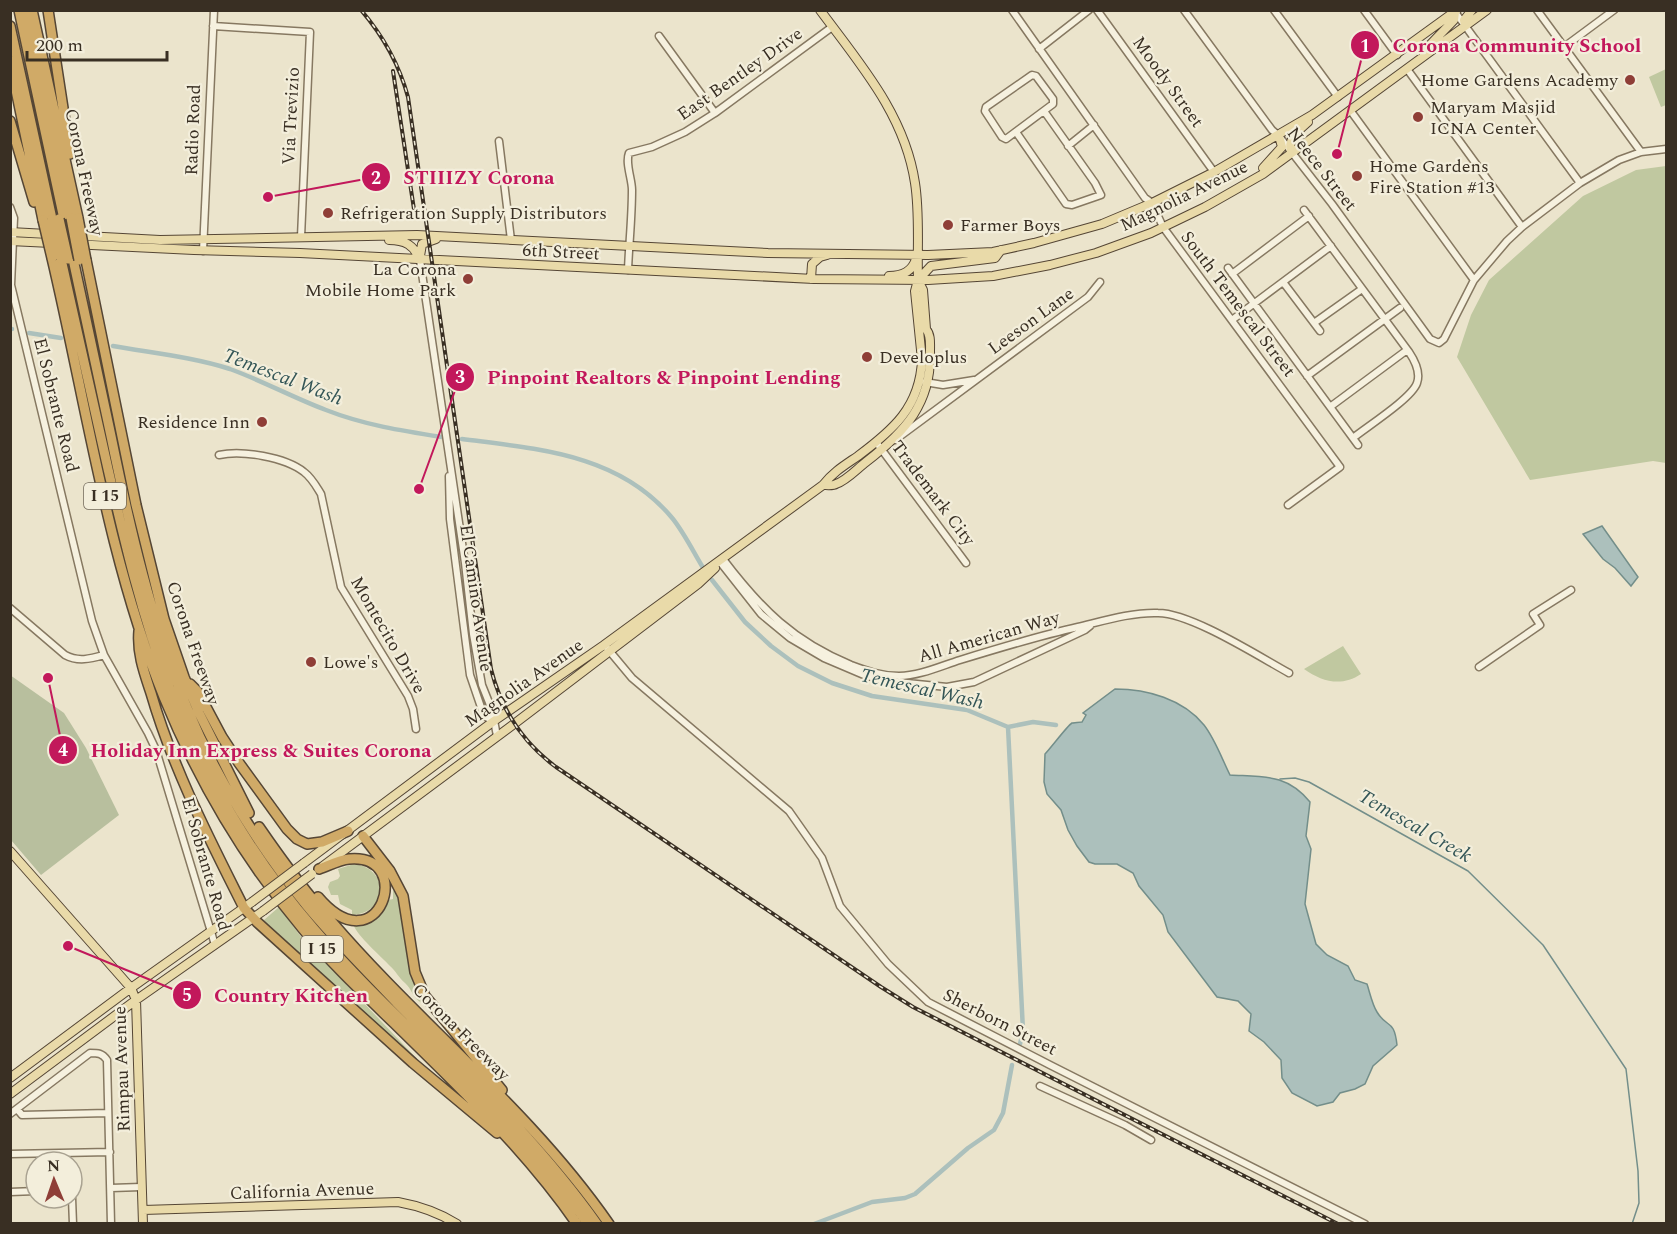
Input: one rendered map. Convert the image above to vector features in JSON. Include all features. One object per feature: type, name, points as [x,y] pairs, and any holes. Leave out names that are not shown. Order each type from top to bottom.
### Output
[{"type":"highway","points":[[14,10],[58,219],[70,259],[84,323],[130,565],[138,572],[171,669],[190,714],[225,786],[270,856],[327,930],[530,1138],[597,1224]]},
{"type":"highway","points":[[16,25],[19,10]]},
{"type":"highway","points":[[26,10],[58,219]]},
{"type":"highway","name":"Corona Freeway","points":[[32,10],[68,169],[58,219],[41,232],[48,243],[70,259],[91,359],[108,514],[139,625],[164,697],[193,759],[226,820],[262,876],[304,930],[353,983],[461,1088],[514,1145],[564,1204],[577,1224]]},
{"type":"highway","points":[[48,10],[70,151],[68,169]]},
{"type":"highway","name":"Corona Freeway","points":[[10,61],[70,259],[91,359],[161,609],[184,677],[231,780],[250,814],[275,849],[338,929],[515,1110],[581,1184],[609,1224]]},
{"type":"highway","points":[[10,121],[24,163],[58,219]]},
{"type":"highway","points":[[91,359],[141,560],[138,572],[157,654],[181,717],[221,796],[257,854],[314,929],[352,971],[505,1123],[552,1175],[588,1224]]},
{"type":"highway","points":[[139,625],[138,648],[165,735],[187,792],[253,917],[413,1063],[484,1124],[514,1145]]},
{"type":"highway","points":[[184,677],[198,692],[222,737],[287,830],[307,844],[322,842],[348,831]]},
{"type":"highway","points":[[363,836],[390,871],[403,896],[415,972],[425,996],[496,1082],[515,1110]]},
{"type":"highway","points":[[275,849],[285,857],[325,905],[339,916],[361,920],[371,917],[380,909],[385,899],[386,888],[383,875],[373,864],[361,859],[347,859],[316,872]]},
{"type":"main road","points":[[820,10],[889,106],[906,144],[916,184],[917,254],[914,266],[906,273],[894,276],[861,276],[842,280]]},
{"type":"main road","points":[[1465,26],[1464,20],[1472,10]]},
{"type":"main road","name":"Magnolia Avenue","points":[[918,280],[968,279],[1022,271],[1114,247],[1163,227],[1248,182],[1486,10]]},
{"type":"main road","points":[[1407,69],[1454,20],[1455,11]]},
{"type":"main road","name":"Magnolia Avenue","points":[[822,485],[837,484],[901,432],[916,413],[923,381],[915,291],[918,280],[917,254],[956,255],[1001,250],[1034,243],[1102,224],[1152,203],[1279,136],[1329,104],[1455,11]]},
{"type":"main road","points":[[1291,152],[1289,146],[1292,139],[1329,104]]},
{"type":"main road","points":[[1248,182],[1279,152],[1282,146],[1279,136]]},
{"type":"main road","points":[[349,236],[368,240],[405,242],[416,251],[420,260]]},
{"type":"main road","name":"6th Street","points":[[12,237],[158,240],[349,236],[454,237],[768,253],[917,254]]},
{"type":"main road","name":"6th Street","points":[[12,237],[203,251],[279,252],[812,279],[918,280]]},
{"type":"main road","points":[[420,260],[422,244],[437,238],[454,237]]},
{"type":"main road","points":[[918,280],[931,266],[994,258],[1001,250]]},
{"type":"main road","points":[[812,279],[812,264],[820,257],[832,253]]},
{"type":"main road","points":[[929,333],[928,288],[935,284],[968,279]]},
{"type":"main road","name":"Magnolia Avenue","points":[[10,1094],[136,1000],[263,911],[497,736],[607,648],[896,426],[930,372],[929,333],[926,329],[923,290],[918,280]]},
{"type":"main road","name":"Magnolia Avenue","points":[[10,1078],[248,905],[494,721],[607,648]]},
{"type":"main road","points":[[348,831],[363,836]]},
{"type":"main road","name":"Rimpau Avenue","points":[[10,851],[131,988],[136,1000],[143,1224]]},
{"type":"main road","points":[[51,1049],[59,1058]]},
{"type":"main road","name":"California Avenue","points":[[142,1210],[398,1202],[418,1205],[457,1224]]},
{"type":"street","name":"Radio Road","points":[[203,251],[214,10]]},
{"type":"street","name":"South Temescal Street","points":[[1012,10],[1143,194],[1152,203],[1163,227],[1340,467],[1288,505]]},
{"type":"street","points":[[1039,48],[1089,10]]},
{"type":"street","name":"Moody Street","points":[[1097,10],[1214,172]]},
{"type":"street","name":"Neece Street","points":[[1184,10],[1272,130],[1332,204],[1430,339],[1439,343],[1444,339],[1474,280]]},
{"type":"street","points":[[1274,10],[1338,97]]},
{"type":"street","points":[[1364,10],[1397,55]]},
{"type":"street","points":[[1537,10],[1641,152]]},
{"type":"street","points":[[1564,46],[1614,10]]},
{"type":"street","points":[[1455,11],[1580,183]]},
{"type":"street","name":"Via Trevizio","points":[[213,26],[310,32],[301,237]]},
{"type":"street","name":"East Bentley Drive","points":[[630,246],[632,178],[627,158],[629,153],[671,139],[715,113],[832,27]]},
{"type":"street","points":[[659,36],[715,113]]},
{"type":"street","points":[[1407,69],[1522,227]]},
{"type":"street","points":[[1032,75],[1036,76],[1053,99],[1053,104],[1044,111],[1006,139],[1002,137],[985,111],[986,107],[1032,75]]},
{"type":"street","points":[[1350,110],[1474,280],[1522,227],[1580,183],[1619,160],[1641,152],[1666,149]]},
{"type":"street","points":[[1016,132],[1066,204],[1072,205],[1101,195],[1044,111]]},
{"type":"street","points":[[1068,146],[1094,125]]},
{"type":"street","points":[[499,141],[511,240]]},
{"type":"street","name":"El Sobrante Road","points":[[10,207],[14,218],[11,277],[14,299],[92,621],[104,655],[156,750],[214,945]]},
{"type":"street","points":[[1232,274],[1306,213],[1407,350],[1418,371],[1418,381],[1412,393],[1353,438]]},
{"type":"street","points":[[628,270],[630,246]]},
{"type":"street","points":[[1232,320],[1330,246]]},
{"type":"street","name":"El Camino Avenue","points":[[420,260],[446,426],[450,472],[465,563],[478,668],[492,710],[497,736]]},
{"type":"street","points":[[1228,268],[1358,445]]},
{"type":"street","name":"Leeson Lane","points":[[882,449],[1088,297],[1100,282]]},
{"type":"street","points":[[1283,282],[1320,331]]},
{"type":"street","points":[[1314,323],[1362,289]]},
{"type":"street","points":[[1307,376],[1400,308]]},
{"type":"street","points":[[1330,407],[1407,350]]},
{"type":"street","name":"Leeson Lane","points":[[923,381],[952,384],[975,380]]},
{"type":"street","name":"Trademark City","points":[[876,442],[966,563]]},
{"type":"street","name":"Montecito Drive","points":[[219,455],[246,453],[281,462],[297,467],[314,482],[321,494],[341,587],[408,696],[416,729]]},
{"type":"street","name":"All American Way","points":[[718,563],[761,614],[790,639],[824,658],[864,675],[887,681],[946,687],[974,682],[1085,630],[1092,624]]},
{"type":"street","name":"All American Way","points":[[718,563],[753,598],[799,638],[845,662],[882,675],[910,675],[1057,632],[1159,613],[1177,616],[1208,629],[1289,673]]},
{"type":"street","points":[[1479,667],[1539,625],[1533,614],[1570,590]]},
{"type":"street","points":[[10,608],[64,656],[87,660],[104,655]]},
{"type":"street","name":"Sherborn Street","points":[[607,648],[632,678],[789,811],[822,858],[840,906],[888,964],[928,1002],[1365,1224]]},
{"type":"street","points":[[10,1114],[90,1053],[99,1053],[107,1060],[111,1224]]},
{"type":"street","points":[[1040,1086],[1125,1125],[1151,1140]]},
{"type":"street","points":[[17,1109],[21,1115],[108,1113]]},
{"type":"street","points":[[84,1153],[110,1152]]},
{"type":"street","points":[[111,1188],[141,1187]]},
{"type":"green space","points":[[1666,69],[1666,105],[1661,107],[1649,77]]},
{"type":"green space","points":[[1666,166],[1666,463],[1653,461],[1530,480],[1457,357],[1471,315],[1489,280],[1583,196],[1636,170]]},
{"type":"green space","points":[[1343,646],[1361,674],[1339,682],[1325,680],[1304,669]]},
{"type":"green space","points":[[10,675],[64,713],[86,748],[119,815],[41,875],[11,840]]},
{"type":"green space","points":[[354,864],[366,867],[374,873],[379,881],[380,890],[379,899],[373,906],[364,912],[352,915],[352,910],[340,904],[338,895],[331,895],[328,887],[330,882],[340,876],[338,869]]},
{"type":"green space","points":[[396,889],[425,1001],[422,1003],[364,940],[353,924],[374,918],[388,900],[393,899],[393,891]]},
{"type":"green space","points":[[279,907],[302,938],[419,1061],[416,1061],[265,924],[264,920]]},
{"type":"shaded area","points":[[1602,526],[1638,577],[1631,586],[1615,568],[1603,559],[1583,534]]},
{"type":"shaded area","points":[[1115,689],[1127,689],[1164,697],[1186,708],[1208,731],[1230,775],[1265,777],[1284,782],[1293,786],[1310,802],[1306,836],[1311,849],[1305,904],[1316,944],[1327,955],[1348,966],[1355,980],[1367,984],[1375,1009],[1392,1027],[1396,1037],[1397,1045],[1373,1066],[1365,1084],[1340,1093],[1333,1102],[1317,1106],[1292,1093],[1282,1078],[1281,1060],[1264,1042],[1249,1031],[1251,1014],[1238,1001],[1217,997],[1168,932],[1163,915],[1139,886],[1133,873],[1117,864],[1089,862],[1077,846],[1061,810],[1047,794],[1044,782],[1045,754],[1072,723],[1082,722],[1086,715],[1083,713]]},
{"type":"waterway","name":"Temescal Wash","points":[[29,333],[61,338]]},
{"type":"waterway","name":"Temescal Wash","points":[[113,346],[216,365],[355,420],[442,437]]},
{"type":"waterway","name":"Temescal Wash","points":[[462,439],[576,458],[628,480],[652,497],[673,519],[702,566]]},
{"type":"waterway","name":"Temescal Wash","points":[[712,580],[745,622],[771,646],[798,666],[832,683],[872,696],[967,710],[1008,727],[1033,722],[1056,725]]},
{"type":"waterway","points":[[1008,727],[1023,1031],[1020,1044]]},
{"type":"waterway","name":"Temescal Creek","points":[[1280,779],[1295,778],[1309,782],[1468,871],[1543,945],[1626,1069],[1638,1171],[1639,1203],[1632,1224]]},
{"type":"waterway","points":[[814,1224],[872,1202],[905,1198],[915,1194],[968,1148],[994,1130],[1003,1113],[1012,1065]]},
{"type":"railway","points":[[361,10],[390,51],[408,97],[491,669],[507,711],[523,736],[556,767],[913,1007],[1338,1224]]},
{"type":"railway","points":[[393,71],[415,216]]},
{"type":"place","name":"Home Gardens Academy","points":[[1630,80]]},
{"type":"place","name":"Maryam Masjid ICNA Center","points":[[1418,117]]},
{"type":"place","name":"Corona Community School","points":[[1337,154]]},
{"type":"place","name":"Home Gardens Fire Station #13","points":[[1357,176]]},
{"type":"place","name":"STIIIZY Corona","points":[[268,197]]},
{"type":"place","name":"Refrigeration Supply Distributors","points":[[328,213]]},
{"type":"place","name":"Farmer Boys","points":[[948,225]]},
{"type":"place","name":"La Corona Mobile Home Park","points":[[468,279]]},
{"type":"place","name":"Developlus","points":[[867,357]]},
{"type":"place","name":"Residence Inn","points":[[262,422]]},
{"type":"place","name":"Pinpoint Realtors & Pinpoint Lending","points":[[419,489]]},
{"type":"place","name":"Lowe's","points":[[311,662]]},
{"type":"place","name":"Holiday Inn Express & Suites Corona","points":[[48,678]]},
{"type":"place","name":"Country Kitchen","points":[[68,946]]}]
